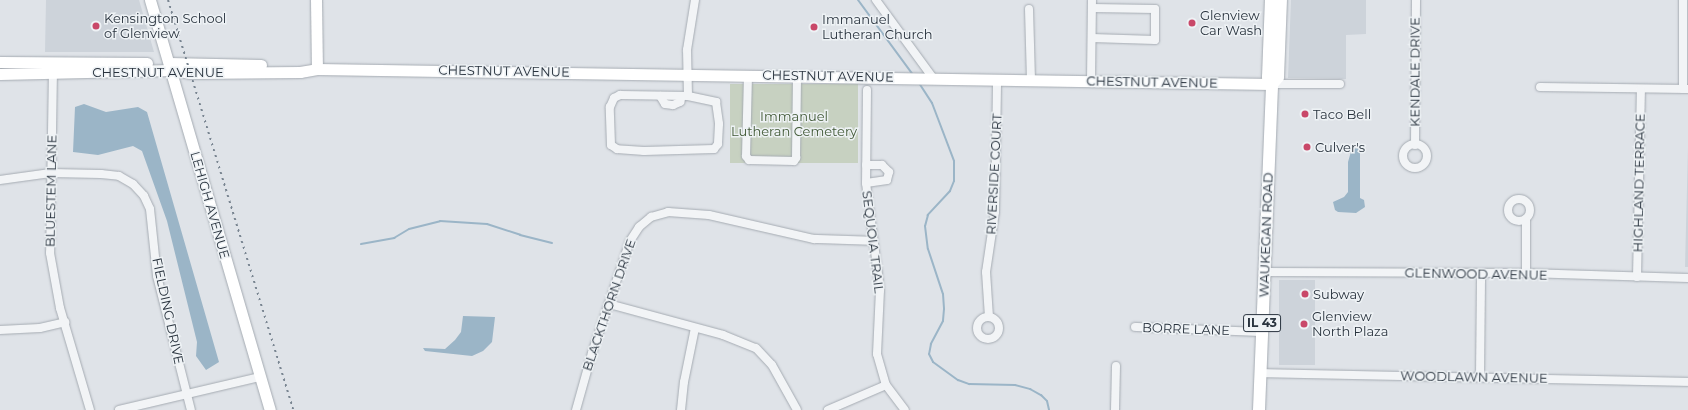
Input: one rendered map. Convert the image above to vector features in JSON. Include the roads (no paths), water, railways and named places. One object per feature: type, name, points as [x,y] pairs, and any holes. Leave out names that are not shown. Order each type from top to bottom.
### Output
[{"type":"main road","name":"WAUKEGAN ROAD","points":[[1259,410],[1272,84],[1268,77],[1271,0]]},
{"type":"main road","name":"WAUKEGAN ROAD","points":[[1272,84],[1278,77],[1281,0]]},
{"type":"street","name":"LEHIGH AVENUE","points":[[150,0],[172,67],[211,208],[270,410]]},
{"type":"street","points":[[316,0],[316,69]]},
{"type":"street","points":[[685,96],[687,50],[695,0]]},
{"type":"street","points":[[876,0],[928,78]]},
{"type":"street","name":"KENDALE DRIVE","points":[[1415,145],[1416,0]]},
{"type":"street","points":[[1540,87],[1685,89],[1683,0]]},
{"type":"street","points":[[1091,80],[1092,4],[1155,9],[1155,40],[1092,38]]},
{"type":"street","points":[[1028,9],[1031,79]]},
{"type":"street","name":"CHESTNUT AVENUE","points":[[0,62],[54,67],[301,65],[316,69]]},
{"type":"street","name":"CHESTNUT AVENUE","points":[[0,74],[54,67]]},
{"type":"street","name":"BLUESTEM LANE","points":[[54,67],[50,253],[75,367],[90,410]]},
{"type":"street","name":"CHESTNUT AVENUE","points":[[172,67],[190,72],[300,72],[316,69],[1340,84]]},
{"type":"street","points":[[190,72],[184,89],[212,191],[211,208]]},
{"type":"street","points":[[748,75],[746,156],[749,160],[794,161],[796,158],[797,76]]},
{"type":"street","name":"RIVERSIDE COURT","points":[[988,316],[986,272],[995,212],[998,79]]},
{"type":"street","name":"HIGHLAND TERRACE","points":[[1637,277],[1641,89]]},
{"type":"street","name":"SEQUOIA TRAIL","points":[[867,90],[866,183],[880,290],[877,354],[886,385],[905,410]]},
{"type":"street","points":[[620,95],[685,96],[711,100],[716,102],[719,108],[718,144],[710,151],[614,149],[610,141],[610,107],[614,98],[620,95]]},
{"type":"street","points":[[866,165],[882,165],[889,172],[887,180],[866,183]]},
{"type":"street","name":"FIELDING DRIVE","points":[[0,180],[51,173],[119,176],[133,184],[144,196],[150,209],[157,276],[191,410]]},
{"type":"street","name":"BLACKTHORN DRIVE","points":[[576,410],[630,241],[639,226],[651,217],[668,212],[709,215],[814,239],[874,241]]},
{"type":"street","points":[[1526,219],[1526,273]]},
{"type":"street","name":"GLENWOOD AVENUE","points":[[1264,272],[1526,273],[1688,278]]},
{"type":"street","points":[[1480,376],[1481,273]]},
{"type":"street","points":[[609,304],[723,335],[756,348],[772,365],[797,410]]},
{"type":"street","points":[[0,330],[40,328],[65,322]]},
{"type":"street","name":"BORRE LANE","points":[[1135,327],[1262,332]]},
{"type":"street","points":[[681,410],[684,382],[695,328]]},
{"type":"street","points":[[1115,410],[1116,366]]},
{"type":"street","name":"WOODLAWN AVENUE","points":[[1260,373],[1480,376],[1688,382]]},
{"type":"street","points":[[119,410],[260,377]]},
{"type":"street","points":[[828,410],[886,385]]},
{"type":"water","points":[[84,104],[106,112],[138,107],[147,112],[219,362],[206,370],[196,356],[197,342],[167,221],[142,151],[133,146],[98,155],[73,152],[75,107]]},
{"type":"water","points":[[1352,148],[1360,149],[1360,198],[1364,200],[1365,207],[1356,213],[1338,212],[1335,210],[1333,202],[1344,197],[1348,192],[1348,162]]},
{"type":"water","points":[[463,316],[495,317],[492,342],[483,351],[472,356],[425,351],[423,348],[445,349],[455,340],[461,332]]},
{"type":"waterway","points":[[858,0],[913,75]]},
{"type":"waterway","points":[[919,83],[932,103],[954,161],[954,181],[950,191],[928,215],[925,226],[928,249],[943,294],[944,309],[943,321],[931,344],[929,354],[933,362],[958,380],[969,384],[1015,385],[1030,389],[1041,395],[1047,401],[1049,410]]},
{"type":"waterway","points":[[361,244],[394,238],[409,229],[440,221],[487,224],[520,235],[552,243]]},
{"type":"railway","points":[[168,0],[293,410]]},
{"type":"place","name":"Glenview Car Wash","points":[[1192,23]]},
{"type":"place","name":"Kensington School of Glenview","points":[[96,26]]},
{"type":"place","name":"Immanuel Lutheran Church","points":[[814,27]]},
{"type":"place","name":"Taco Bell","points":[[1305,114]]},
{"type":"place","name":"Culver's","points":[[1307,147]]},
{"type":"place","name":"Subway","points":[[1305,294]]},
{"type":"place","name":"Glenview North Plaza","points":[[1304,324]]},
{"type":"park label","name":"Immanuel Lutheran Cemetery","points":[[794,124]]}]
